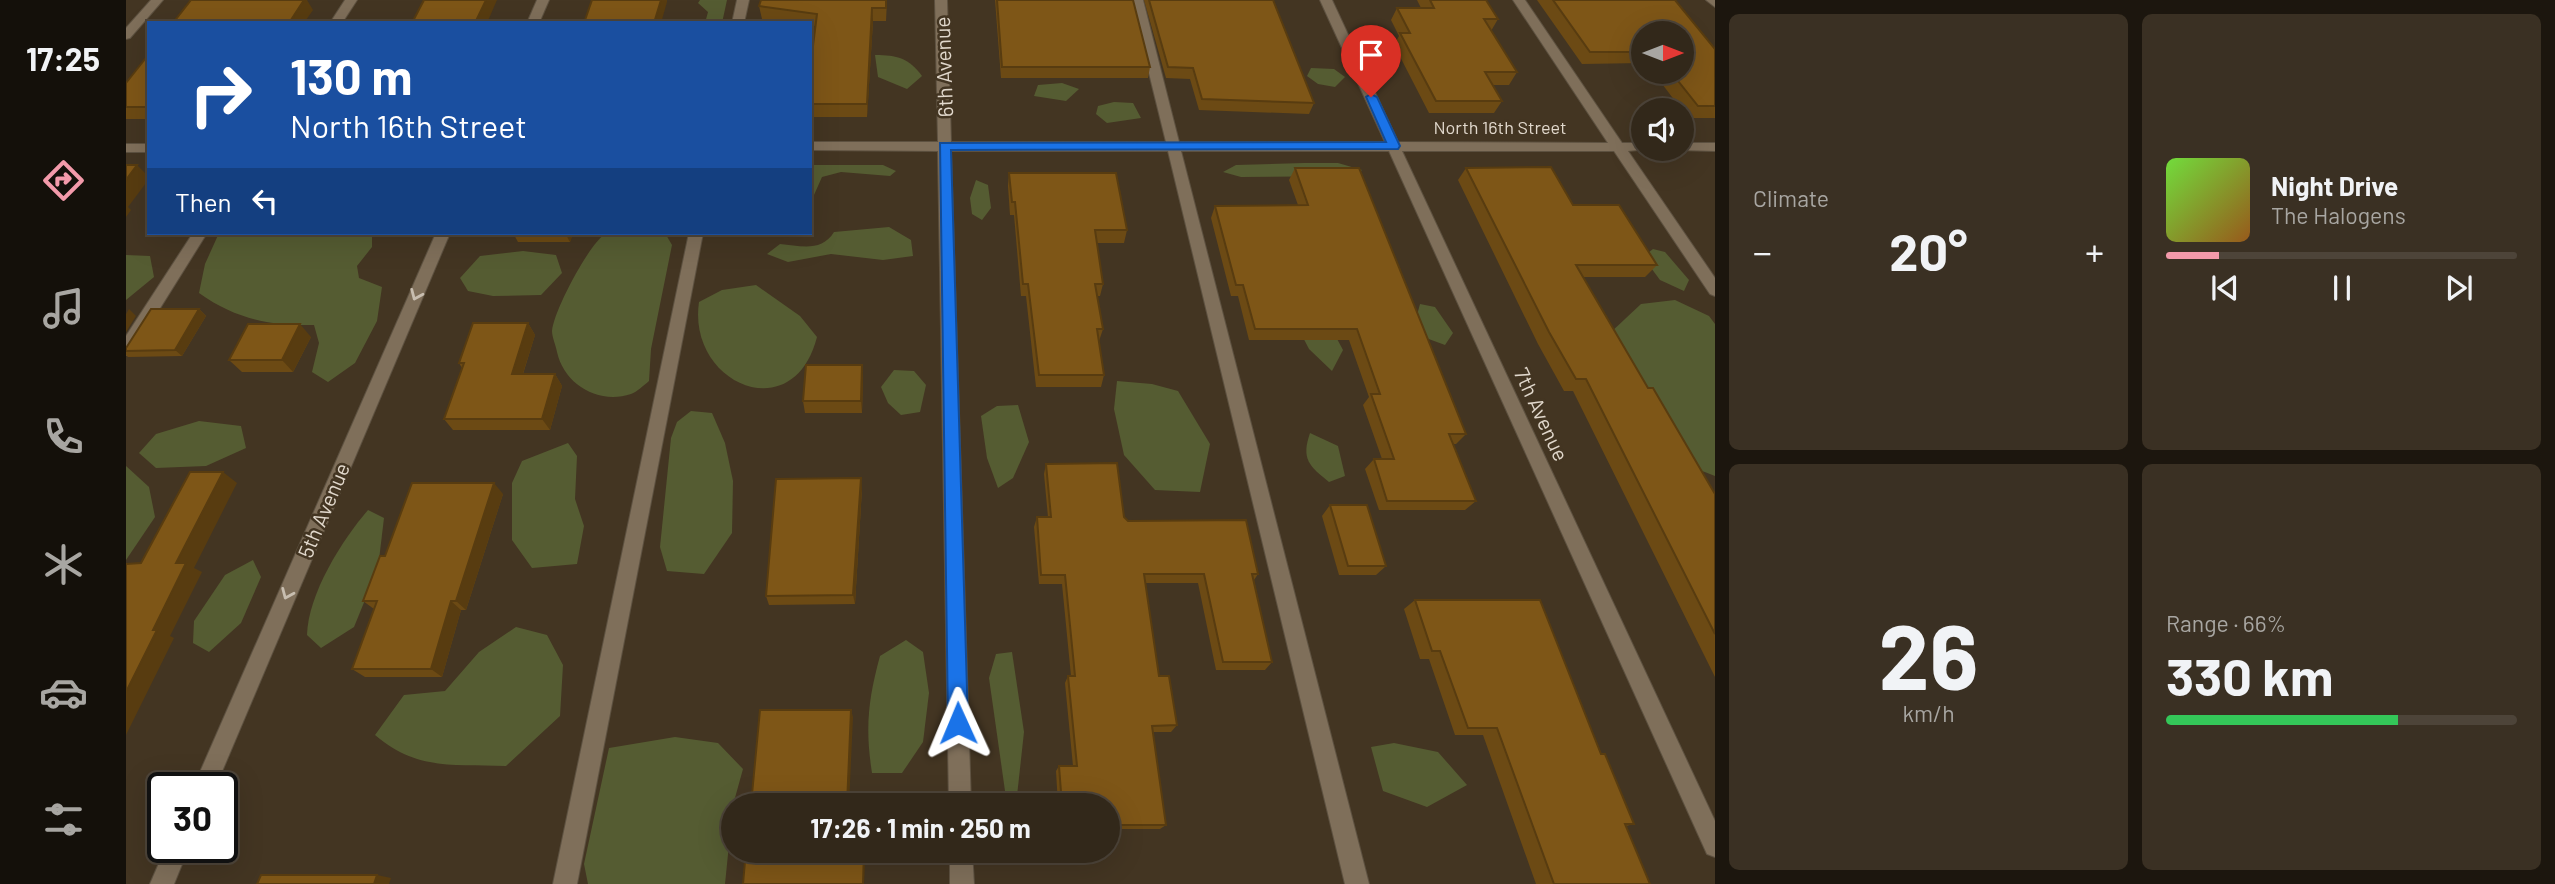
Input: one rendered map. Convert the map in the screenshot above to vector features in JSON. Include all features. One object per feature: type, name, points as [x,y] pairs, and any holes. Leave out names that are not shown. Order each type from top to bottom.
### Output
[{"type":"street","points":[[126,35],[157,0]]},
{"type":"street","points":[[337,21],[351,0]]},
{"type":"street","points":[[535,21],[543,0]]},
{"type":"street","points":[[738,21],[743,0]]},
{"type":"street","name":"6th Avenue","points":[[941,0],[960,793]]},
{"type":"street","points":[[1137,0],[1357,884]]},
{"type":"street","name":"7th Avenue","points":[[1326,0],[1715,846]]},
{"type":"street","points":[[1519,0],[1715,290]]},
{"type":"street","name":"North 16th Street","points":[[812,146],[1631,146]]},
{"type":"street","points":[[1694,146],[1715,146]]},
{"type":"street","points":[[126,148],[147,148]]},
{"type":"street","points":[[126,349],[199,235]]},
{"type":"street","name":"5th Avenue","points":[[211,772],[442,235]]},
{"type":"street","points":[[565,884],[696,235]]},
{"type":"street","points":[[162,884],[171,863]]},
{"type":"street","points":[[961,863],[962,884]]},
{"type":"green space","points":[[700,0],[727,0],[722,21],[706,21],[708,12],[698,3]]},
{"type":"green space","points":[[875,55],[902,59],[922,76],[907,89],[878,77]]},
{"type":"green space","points":[[1311,68],[1334,69],[1345,77],[1335,87],[1318,84],[1307,76]]},
{"type":"green space","points":[[1062,83],[1079,89],[1066,101],[1034,96],[1038,85]]},
{"type":"green space","points":[[1114,102],[1133,103],[1141,118],[1107,123],[1096,114],[1098,106]]},
{"type":"green space","points":[[1338,163],[1362,170],[1355,176],[1241,177],[1223,172],[1236,165]]},
{"type":"green space","points":[[812,165],[883,165],[896,171],[890,176],[841,172],[822,177],[812,200]]},
{"type":"green space","points":[[976,180],[988,185],[991,208],[982,220],[972,214],[970,198]]},
{"type":"green space","points":[[889,227],[911,240],[913,256],[883,260],[831,254],[788,262],[767,254],[780,244],[817,245],[834,232]]},
{"type":"green space","points":[[218,235],[372,235],[372,247],[357,266],[359,278],[382,287],[377,321],[355,363],[328,382],[312,372],[319,343],[314,325],[254,319],[213,302],[199,293],[205,264]]},
{"type":"green space","points":[[604,235],[666,235],[672,245],[651,349],[649,381],[633,393],[619,397],[595,394],[575,382],[561,363],[552,333],[554,321],[573,278]]},
{"type":"green space","points":[[1653,249],[1665,252],[1689,280],[1684,291],[1660,280],[1643,257]]},
{"type":"green space","points":[[523,251],[556,255],[562,273],[541,295],[493,296],[468,291],[460,278],[480,256]]},
{"type":"green space","points":[[126,255],[150,256],[154,277],[126,300]]},
{"type":"green space","points":[[756,285],[800,316],[817,337],[805,366],[787,382],[766,388],[744,385],[725,373],[709,355],[700,331],[699,302],[722,290]]},
{"type":"green space","points":[[1675,300],[1709,316],[1715,324],[1715,476],[1692,467],[1609,334],[1641,304]]},
{"type":"green space","points":[[1420,304],[1435,307],[1453,333],[1445,345],[1426,338],[1416,319]]},
{"type":"green space","points":[[1321,309],[1343,350],[1332,371],[1309,349],[1296,324]]},
{"type":"green space","points":[[894,370],[914,371],[926,385],[920,412],[901,415],[888,403],[881,387]]},
{"type":"green space","points":[[1117,381],[1152,384],[1178,391],[1210,444],[1200,492],[1155,490],[1124,455],[1114,409]]},
{"type":"green space","points":[[1018,405],[1029,442],[1013,478],[998,488],[987,458],[981,416],[997,406]]},
{"type":"green space","points":[[691,411],[712,413],[725,443],[733,481],[732,533],[704,574],[667,571],[660,547],[671,438],[677,422]]},
{"type":"green space","points":[[199,421],[241,426],[246,448],[206,466],[156,468],[139,453],[156,434]]},
{"type":"green space","points":[[1310,433],[1338,446],[1345,476],[1329,482],[1316,471],[1307,456]]},
{"type":"green space","points":[[568,443],[577,456],[575,499],[584,526],[577,564],[532,568],[512,540],[512,483],[522,461]]},
{"type":"green space","points":[[126,466],[149,487],[155,517],[126,560]]},
{"type":"green space","points":[[368,510],[384,518],[378,568],[354,627],[321,648],[307,635],[313,602],[328,568]]},
{"type":"green space","points":[[253,560],[261,577],[241,623],[209,652],[193,643],[194,621],[225,575]]},
{"type":"green space","points":[[516,627],[547,635],[563,665],[560,716],[506,766],[453,765],[421,760],[391,747],[375,735],[404,695],[445,691],[479,652]]},
{"type":"green space","points":[[906,640],[923,652],[929,693],[923,742],[902,773],[872,773],[868,728],[870,700],[880,656]]},
{"type":"green space","points":[[1012,652],[1024,732],[1017,793],[1005,793],[989,678],[996,654]]},
{"type":"green space","points":[[675,737],[718,743],[743,769],[736,793],[721,793],[721,863],[727,863],[725,884],[588,884],[584,864],[609,748]]},
{"type":"green space","points":[[1394,743],[1438,752],[1467,785],[1427,807],[1383,791],[1371,747]]},
{"type":"building","points":[[191,0],[304,0],[290,21],[175,21]]},
{"type":"building","points":[[424,0],[486,0],[476,21],[413,21]]},
{"type":"building","points":[[592,0],[661,0],[655,21],[585,21]]},
{"type":"building","points":[[761,0],[886,0],[886,8],[872,8],[867,104],[812,104],[812,53],[817,14],[759,6]]},
{"type":"building","points":[[997,0],[1133,0],[1150,67],[1002,67]]},
{"type":"building","points":[[1149,0],[1273,0],[1314,103],[1202,99],[1193,68],[1168,67]]},
{"type":"building","points":[[1430,0],[1486,0],[1498,19],[1484,19],[1517,72],[1485,72],[1502,101],[1436,101],[1400,33],[1410,33],[1397,8],[1434,8]]},
{"type":"building","points":[[1553,0],[1675,0],[1692,21],[1631,21],[1631,52],[1590,52]]},
{"type":"building","points":[[1694,23],[1715,49],[1715,106],[1698,106],[1681,84],[1694,84]]},
{"type":"building","points":[[147,57],[147,107],[126,107],[126,83]]},
{"type":"building","points":[[126,165],[137,165],[126,180]]},
{"type":"building","points":[[1551,167],[1573,205],[1619,205],[1657,265],[1576,265],[1648,388],[1653,388],[1715,494],[1715,634],[1586,379],[1576,379],[1549,332],[1466,168]]},
{"type":"building","points":[[1295,168],[1359,168],[1466,434],[1449,434],[1476,501],[1387,501],[1374,459],[1394,459],[1371,394],[1380,394],[1357,329],[1255,329],[1243,285],[1236,285],[1215,206],[1308,205]]},
{"type":"building","points":[[1009,173],[1116,173],[1127,230],[1095,230],[1103,284],[1095,284],[1103,329],[1097,329],[1104,375],[1039,375],[1028,284],[1023,284],[1015,202],[1012,202]]},
{"type":"building","points":[[151,309],[199,309],[175,350],[126,351],[126,348]]},
{"type":"building","points":[[473,323],[528,323],[512,374],[555,374],[542,419],[444,419],[464,363],[459,363]]},
{"type":"building","points":[[248,324],[300,324],[282,360],[229,360]]},
{"type":"building","points":[[806,365],[862,365],[861,401],[803,401]]},
{"type":"building","points":[[1117,463],[1124,517],[1128,521],[1246,520],[1258,574],[1252,574],[1272,662],[1223,662],[1204,574],[1144,574],[1159,676],[1169,676],[1177,725],[1152,726],[1166,825],[1120,825],[1120,793],[1061,793],[1059,766],[1077,766],[1068,676],[1075,676],[1065,575],[1041,575],[1037,517],[1051,517],[1046,464]]},
{"type":"building","points":[[190,472],[223,472],[176,563],[186,563],[126,692],[126,564],[141,563]]},
{"type":"building","points":[[861,478],[853,595],[766,596],[776,479]]},
{"type":"building","points":[[412,483],[494,483],[456,601],[451,601],[431,669],[352,669],[377,601],[363,601],[380,556],[385,556]]},
{"type":"building","points":[[1330,505],[1367,505],[1386,566],[1348,566]]},
{"type":"building","points":[[1415,600],[1540,600],[1601,754],[1605,754],[1634,824],[1625,824],[1650,884],[1554,884],[1497,728],[1468,728],[1440,651],[1432,651]]},
{"type":"building","points":[[760,710],[851,710],[848,793],[752,793]]},
{"type":"building","points":[[745,863],[864,863],[863,884],[743,884]]},
{"type":"building","points":[[261,875],[377,875],[374,884],[257,884]]},
{"type":"route","points":[[958,723],[945,146],[1394,146],[1371,97]]}]
